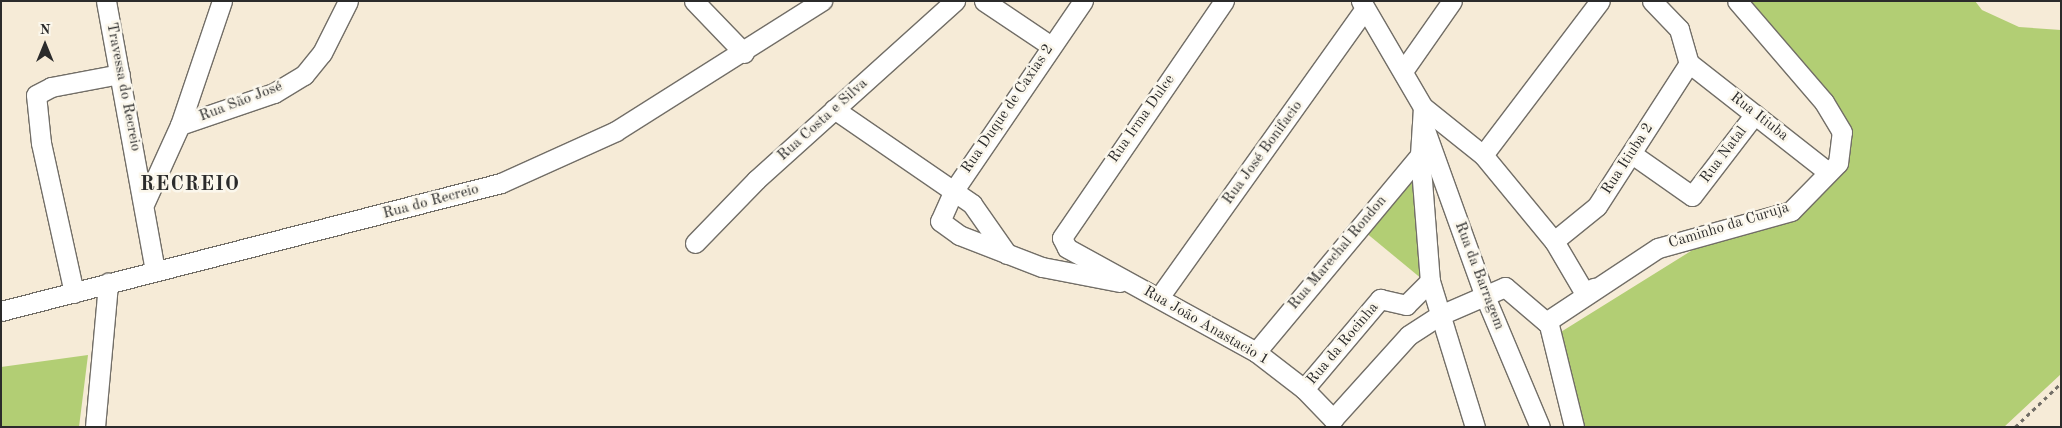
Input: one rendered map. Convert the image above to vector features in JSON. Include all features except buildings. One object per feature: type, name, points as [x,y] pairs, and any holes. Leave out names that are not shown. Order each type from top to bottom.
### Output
[{"type":"street","name":"Travessa do Recreio","points":[[106,1],[145,202],[155,271]]},
{"type":"street","name":"Rua São José","points":[[145,202],[180,126],[222,1]]},
{"type":"street","name":"Rua São José","points":[[180,126],[274,93],[304,75],[322,53],[348,1]]},
{"type":"street","points":[[694,1],[744,53]]},
{"type":"street","name":"Rua do Recreio","points":[[1,311],[501,183],[616,131],[744,53],[822,1]]},
{"type":"street","name":"Rua Costa e Silva","points":[[695,243],[834,109],[955,1]]},
{"type":"street","points":[[984,1],[1051,46]]},
{"type":"street","name":"Rua Duque de Caxias 2","points":[[940,221],[954,190],[1083,1]]},
{"type":"street","name":"Rua Irma Dulce","points":[[1062,238],[1224,1]]},
{"type":"street","points":[[1403,71],[1452,1]]},
{"type":"street","points":[[1484,156],[1600,1]]},
{"type":"street","points":[[1652,1],[1679,29],[1689,63]]},
{"type":"street","name":"Caminho da Curuja","points":[[1548,321],[1594,288],[1658,248],[1791,211],[1838,163],[1842,132],[1824,102],[1737,1]]},
{"type":"street","points":[[1363,5],[1403,71],[1423,115],[1420,155],[1430,281],[1438,316],[1475,427]]},
{"type":"street","name":"Rua José Bonifacio","points":[[1160,296],[1363,5]]},
{"type":"street","name":"Rua Itiuba","points":[[1689,63],[1828,172]]},
{"type":"street","name":"Rua Itiuba 2","points":[[1554,241],[1586,220],[1632,154],[1689,63]]},
{"type":"street","points":[[74,293],[44,161],[36,95],[51,87],[120,74]]},
{"type":"street","points":[[834,109],[954,190],[981,212],[1007,254]]},
{"type":"street","name":"Rua Natal","points":[[1632,154],[1692,196],[1755,114]]},
{"type":"street","points":[[1423,115],[1484,156],[1554,241],[1584,292],[1594,288]]},
{"type":"street","name":"Rua da Barragem","points":[[1423,115],[1484,294],[1540,427]]},
{"type":"street","name":"Rua Marechal Rondon","points":[[1256,352],[1420,155]]},
{"type":"street","name":"Rua João Anastacio 1","points":[[940,221],[959,235],[1042,268],[1131,283]]},
{"type":"street","name":"Rua João Anastacio 1","points":[[1062,238],[1067,248],[1131,283],[1160,296],[1256,352],[1304,389],[1333,420],[1409,335],[1438,316]]},
{"type":"street","name":"Rua da Rocinha","points":[[1304,389],[1380,299],[1406,305],[1430,281]]},
{"type":"street","points":[[96,427],[108,283]]},
{"type":"street","points":[[1438,316],[1484,294],[1505,287],[1544,322],[1548,321],[1574,427]]},
{"type":"path","points":[[2015,427],[2061,383]]},
{"type":"green space","points":[[1744,1],[1975,1],[1982,10],[2019,27],[2061,30],[2061,374],[2004,427],[1579,427],[1556,335],[1699,246],[1794,217],[1847,132]]},
{"type":"green space","points":[[1407,179],[1415,183],[1428,284],[1365,232]]},
{"type":"green space","points":[[88,355],[79,427],[1,427],[1,367]]},
{"type":"district","name":"RECREIO","points":[[190,185]]}]
